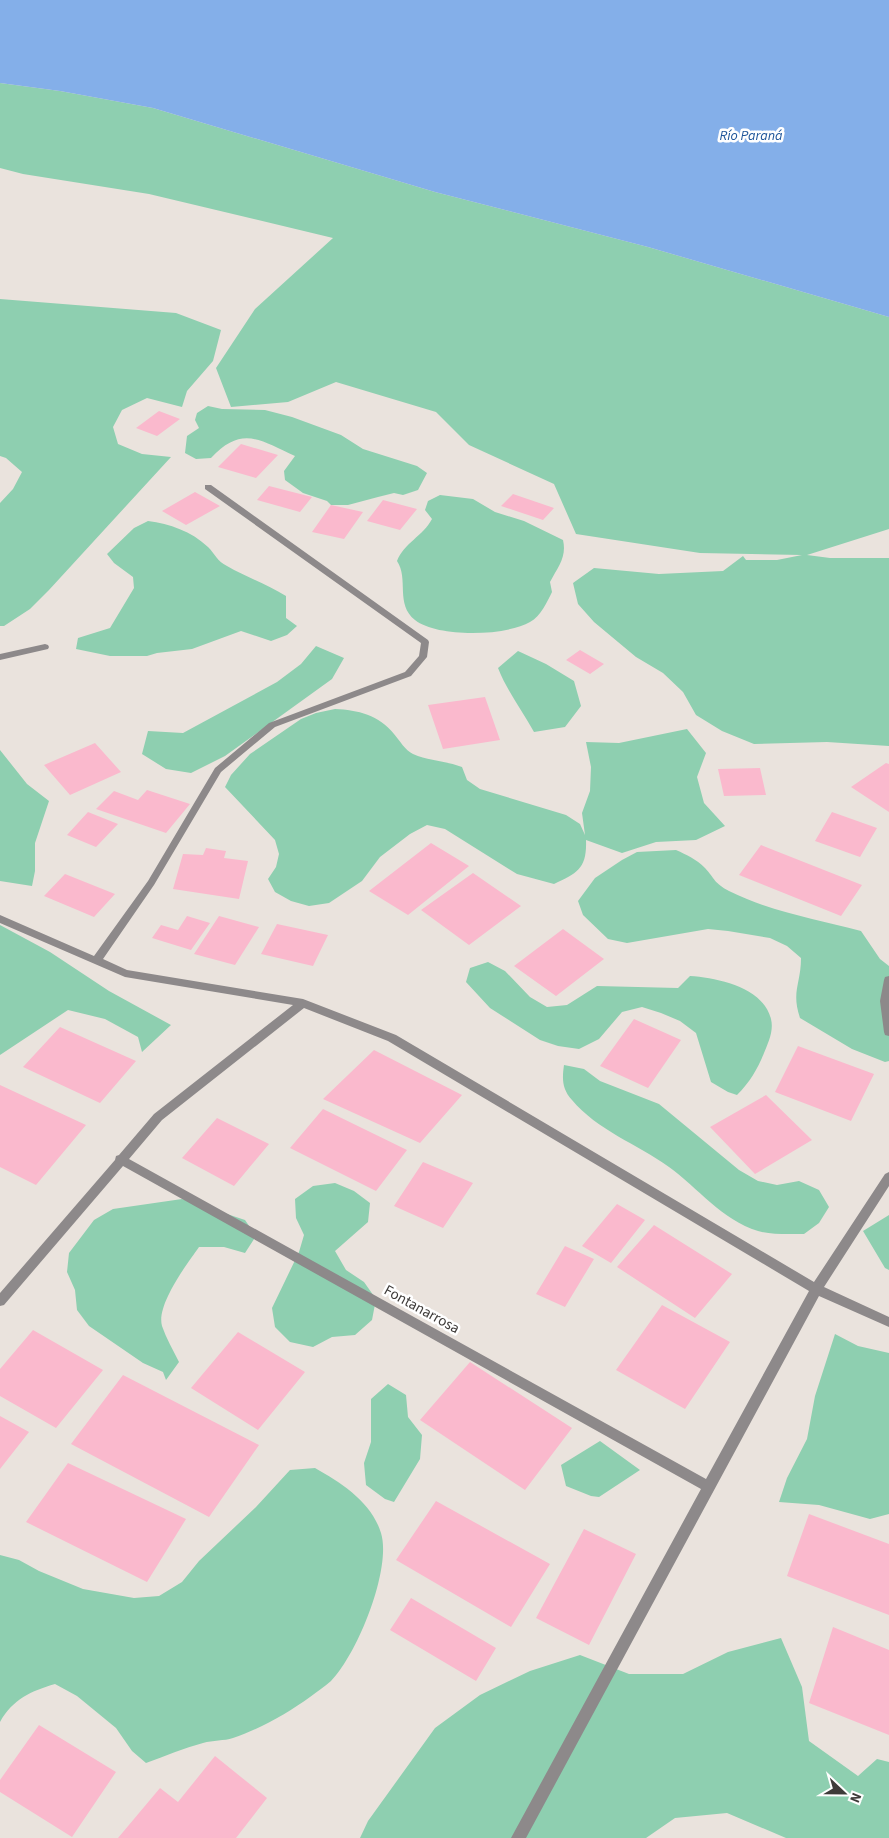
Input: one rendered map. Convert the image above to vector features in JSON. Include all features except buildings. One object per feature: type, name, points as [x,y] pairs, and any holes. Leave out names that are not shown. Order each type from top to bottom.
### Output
[{"type":"street","points":[[96,961],[151,883],[218,770],[272,725],[408,674],[424,658],[425,642],[208,487]]},
{"type":"street","points":[[0,657],[45,647]]},
{"type":"street","points":[[0,919],[125,974],[303,1003],[392,1038],[816,1289],[889,1322]]},
{"type":"street","points":[[889,980],[885,1001],[889,1032]]},
{"type":"street","points":[[0,1301],[158,1117],[303,1003]]},
{"type":"street","name":"Fontanarrosa","points":[[120,1159],[707,1486]]},
{"type":"street","points":[[518,1838],[707,1486],[816,1289],[889,1177]]},
{"type":"green space","points":[[0,83],[60,91],[153,108],[435,192],[648,247],[889,317],[889,529],[807,555],[830,558],[889,558],[889,746],[827,742],[754,744],[722,731],[696,715],[683,692],[663,673],[636,657],[594,622],[578,604],[573,583],[594,568],[659,574],[723,571],[743,556],[746,560],[777,560],[802,555],[700,553],[576,534],[554,484],[469,445],[436,412],[336,382],[288,402],[231,407],[216,368],[255,309],[333,238],[149,194],[23,174],[0,168]]},
{"type":"green space","points":[[0,299],[176,313],[221,330],[213,361],[187,391],[182,407],[147,398],[122,410],[113,427],[118,444],[142,454],[171,457],[49,590],[30,609],[4,626],[0,626],[0,503],[13,489],[22,472],[6,458],[0,456]]},
{"type":"green space","points":[[208,406],[222,409],[265,410],[292,417],[341,435],[363,449],[417,466],[427,473],[418,490],[403,495],[394,493],[348,505],[331,505],[327,501],[303,493],[285,480],[284,471],[295,456],[261,441],[242,439],[232,442],[211,458],[196,459],[185,453],[187,436],[199,428],[195,420],[197,413]]},
{"type":"green space","points":[[440,495],[473,499],[495,512],[524,521],[563,540],[563,557],[550,582],[552,592],[543,608],[530,622],[505,630],[472,633],[455,632],[426,626],[409,614],[405,607],[402,576],[397,561],[404,549],[424,530],[432,519],[425,510],[428,501]]},
{"type":"green space","points":[[148,521],[172,526],[195,537],[208,547],[218,560],[224,564],[286,596],[286,618],[297,626],[287,635],[271,641],[241,631],[192,649],[147,656],[110,656],[76,649],[78,638],[110,628],[134,588],[133,577],[114,563],[107,554],[134,528]]},
{"type":"green space","points":[[316,646],[344,658],[332,679],[225,756],[191,773],[166,769],[142,754],[148,731],[183,733],[277,682],[301,664]]},
{"type":"green space","points":[[518,651],[546,664],[574,681],[581,706],[565,727],[534,732],[510,693],[498,668]]},
{"type":"green space","points":[[335,709],[360,712],[375,718],[382,722],[405,748],[413,754],[462,767],[467,780],[480,789],[566,815],[580,824],[585,835],[582,813],[590,791],[591,767],[586,742],[619,743],[687,729],[706,753],[697,777],[704,803],[725,826],[696,840],[656,842],[622,853],[586,840],[583,863],[575,873],[554,884],[517,874],[445,829],[427,825],[410,834],[380,857],[362,881],[329,903],[309,906],[291,901],[275,892],[268,879],[276,867],[279,854],[275,840],[225,787],[231,775],[250,754],[301,719],[316,713]]},
{"type":"green space","points":[[0,750],[27,784],[49,801],[35,843],[35,871],[32,886],[0,881]]},
{"type":"green space","points":[[676,850],[698,862],[720,886],[729,891],[777,910],[861,931],[880,959],[889,966],[889,1061],[885,1062],[852,1049],[800,1018],[796,994],[801,958],[787,946],[770,938],[708,929],[627,943],[608,939],[583,915],[578,901],[595,878],[637,852]]},
{"type":"green space","points":[[0,925],[50,952],[109,991],[171,1025],[142,1052],[138,1037],[105,1019],[68,1010],[0,1055]]},
{"type":"green space","points":[[488,962],[505,971],[530,997],[547,1007],[567,1005],[597,986],[678,988],[690,976],[726,982],[738,986],[759,999],[771,1019],[770,1037],[756,1070],[737,1095],[711,1082],[696,1033],[680,1021],[642,1007],[622,1012],[599,1039],[579,1049],[558,1046],[540,1040],[490,1008],[466,982],[470,968]]},
{"type":"green space","points":[[564,1065],[584,1069],[600,1081],[659,1104],[739,1170],[758,1181],[777,1185],[799,1181],[819,1190],[829,1207],[819,1223],[804,1234],[769,1233],[745,1226],[711,1203],[669,1167],[605,1128],[582,1111],[569,1096],[565,1088],[563,1079]]},
{"type":"green space","points":[[335,1183],[354,1191],[370,1203],[368,1222],[335,1251],[346,1270],[364,1282],[376,1299],[372,1320],[355,1335],[332,1337],[313,1347],[290,1342],[275,1327],[272,1308],[299,1252],[304,1235],[296,1218],[295,1199],[313,1186]]},
{"type":"green space","points":[[182,1199],[245,1220],[256,1236],[245,1253],[224,1247],[199,1247],[180,1274],[168,1296],[161,1317],[162,1326],[179,1362],[166,1380],[163,1372],[143,1363],[89,1326],[77,1310],[75,1290],[67,1272],[69,1253],[94,1220],[113,1209]]},
{"type":"green space","points":[[889,1215],[889,1270],[885,1268],[863,1231]]},
{"type":"green space","points":[[835,1334],[858,1346],[889,1353],[889,1514],[870,1519],[819,1505],[779,1502],[787,1478],[807,1439],[815,1396]]},
{"type":"green space","points":[[388,1384],[406,1395],[408,1417],[422,1435],[420,1459],[394,1502],[385,1499],[366,1485],[364,1463],[371,1442],[371,1399]]},
{"type":"green space","points":[[600,1441],[640,1470],[599,1497],[591,1496],[566,1486],[561,1465]]},
{"type":"green space","points":[[315,1468],[345,1487],[371,1512],[381,1533],[383,1549],[377,1589],[370,1611],[351,1652],[341,1669],[329,1683],[292,1709],[253,1730],[230,1739],[196,1745],[146,1763],[132,1751],[116,1728],[77,1696],[55,1684],[23,1697],[11,1707],[0,1722],[0,1555],[19,1560],[39,1571],[83,1589],[134,1598],[159,1596],[182,1582],[199,1561],[256,1507],[290,1470]]},
{"type":"green space","points":[[781,1638],[802,1687],[809,1741],[858,1776],[877,1759],[889,1762],[889,1838],[786,1838],[727,1813],[675,1818],[646,1838],[360,1838],[368,1821],[435,1728],[480,1695],[530,1671],[580,1655],[629,1674],[683,1674],[728,1652]]},
{"type":"water","name":"Río Paraná","points":[[0,0],[889,0],[889,317],[648,247],[435,192],[153,108],[60,91],[0,83]]}]
